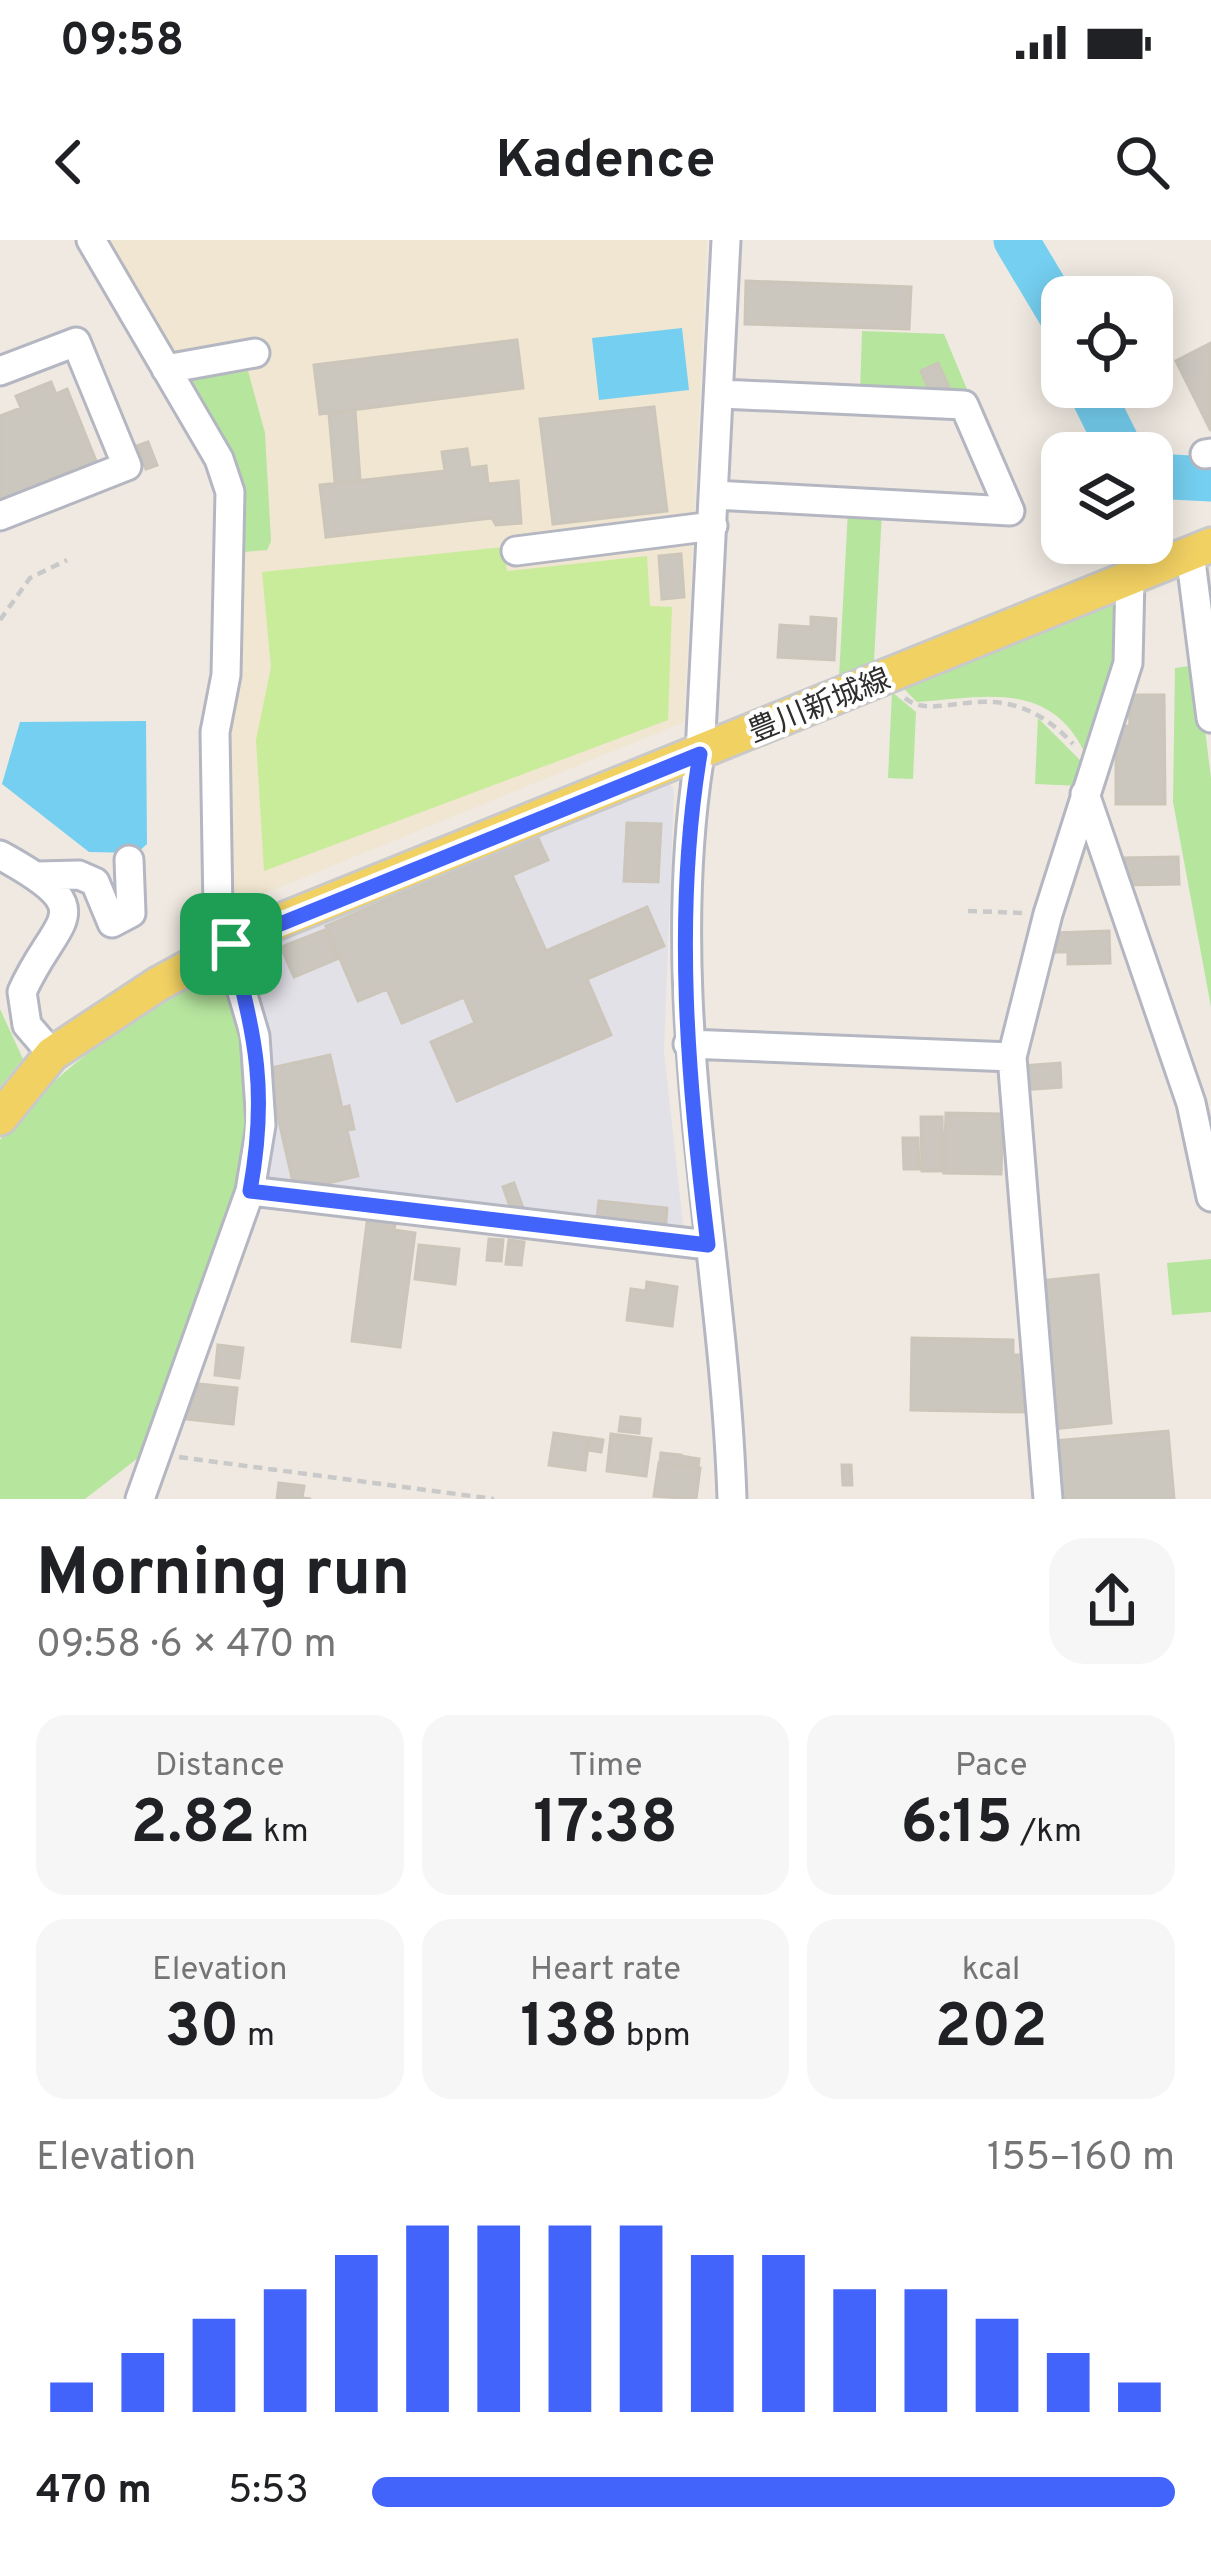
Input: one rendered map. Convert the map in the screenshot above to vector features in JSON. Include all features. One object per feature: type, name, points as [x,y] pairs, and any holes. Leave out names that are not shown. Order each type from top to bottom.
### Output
[{"type":"main road","name":"豊川新城線","points":[[0,1118],[52,1054],[158,984],[231,944],[1201,549]]},
{"type":"street","points":[[91,240],[219,459],[230,492],[226,676],[215,732],[218,910],[260,1061],[262,1125],[250,1191],[140,1499]]},
{"type":"street","points":[[726,240],[721,394],[690,861],[688,1044],[732,1499]]},
{"type":"street","points":[[0,371],[76,342],[127,466],[0,516]]},
{"type":"street","points":[[166,369],[255,353]]},
{"type":"street","points":[[715,495],[1010,511],[964,405],[721,394]]},
{"type":"street","points":[[517,550],[713,526]]},
{"type":"street","points":[[1201,549],[1211,718]]},
{"type":"street","points":[[1048,1499],[1012,1057],[1048,914],[1128,663],[1130,578]]},
{"type":"street","points":[[1085,794],[1191,1103],[1211,1198]]},
{"type":"street","points":[[0,854],[38,876],[61,902],[63,925],[27,980],[22,1011],[52,1054]]},
{"type":"street","points":[[38,876],[79,875],[95,882],[112,923],[131,913],[129,860]]},
{"type":"street","points":[[688,1044],[1012,1057]]},
{"type":"street","points":[[250,1191],[708,1245]]},
{"type":"path","points":[[0,620],[30,578],[67,560]]},
{"type":"path","points":[[896,688],[916,706],[991,698],[1039,712],[1077,748]]},
{"type":"path","points":[[968,911],[1048,914]]},
{"type":"path","points":[[155,1454],[494,1499]]},
{"type":"shaded area","points":[[105,240],[707,240],[684,722],[239,904],[230,898],[227,734],[241,491]]},
{"type":"shaded area","points":[[666,781],[674,788],[664,1051],[684,1234],[258,1186],[265,1058],[245,953]]},
{"type":"green space","points":[[862,331],[944,334],[971,399],[860,394]]},
{"type":"green space","points":[[248,371],[265,433],[271,541],[267,550],[243,552],[243,490],[191,385],[192,380]]},
{"type":"green space","points":[[848,510],[882,512],[874,661],[839,677]]},
{"type":"green space","points":[[504,547],[507,571],[647,556],[650,606],[672,607],[668,720],[264,871],[256,740],[271,667],[262,572]]},
{"type":"green space","points":[[1121,595],[1123,660],[1088,760],[1074,734],[1057,716],[1037,705],[993,697],[917,702],[901,686]]},
{"type":"green space","points":[[1197,665],[1211,778],[1211,1007],[1173,802],[1175,668]]},
{"type":"green space","points":[[892,692],[916,712],[913,779],[888,778]]},
{"type":"green space","points":[[1038,718],[1082,762],[1081,786],[1035,784]]},
{"type":"green space","points":[[225,959],[251,1059],[254,1123],[244,1179],[147,1451],[85,1499],[0,1499],[0,1140],[76,1063]]},
{"type":"green space","points":[[0,1009],[23,1059],[0,1087]]},
{"type":"green space","points":[[1211,1259],[1211,1312],[1172,1315],[1167,1263]]},
{"type":"water","points":[[682,328],[689,390],[599,400],[592,338]]},
{"type":"water","points":[[146,721],[147,844],[137,853],[89,852],[2,784],[20,722]]},
{"type":"building","points":[[746,281],[911,287],[909,329],[745,324]]},
{"type":"building","points":[[517,340],[523,388],[320,414],[314,365]]},
{"type":"building","points":[[1211,343],[1211,431],[1176,361]]},
{"type":"building","points":[[938,363],[949,387],[932,396],[921,371]]},
{"type":"building","points":[[51,382],[56,394],[67,389],[96,461],[0,500],[0,416],[21,408],[16,396]]},
{"type":"building","points":[[654,407],[667,511],[553,524],[540,419]]},
{"type":"building","points":[[355,410],[360,480],[335,482],[329,414]]},
{"type":"building","points":[[148,442],[157,465],[146,469],[137,446]]},
{"type":"building","points":[[467,449],[470,468],[486,466],[488,484],[518,481],[521,523],[496,525],[492,518],[326,537],[320,485],[445,471],[442,452]]},
{"type":"building","points":[[681,554],[684,597],[662,599],[659,556]]},
{"type":"building","points":[[811,617],[836,619],[834,660],[778,657],[780,625],[811,627]]},
{"type":"building","points":[[1129,695],[1164,695],[1165,804],[1116,804],[1116,726],[1130,726]]},
{"type":"building","points":[[627,823],[661,824],[658,882],[624,881]]},
{"type":"building","points":[[537,836],[548,860],[512,875],[546,951],[647,907],[664,946],[587,979],[611,1035],[457,1101],[431,1042],[475,1023],[464,997],[402,1023],[387,989],[358,1001],[326,926]]},
{"type":"building","points":[[1178,857],[1179,884],[1124,885],[1124,858]]},
{"type":"building","points":[[325,930],[337,959],[294,977],[281,947]]},
{"type":"building","points":[[1109,931],[1110,963],[1068,964],[1068,952],[1054,952],[1053,933]]},
{"type":"building","points":[[330,1055],[342,1108],[349,1106],[354,1129],[347,1130],[358,1176],[295,1191],[267,1069]]},
{"type":"building","points":[[1060,1063],[1061,1087],[1023,1090],[1022,1066]]},
{"type":"building","points":[[946,1113],[1003,1114],[1001,1174],[944,1173]]},
{"type":"building","points":[[921,1117],[942,1117],[943,1171],[922,1171]]},
{"type":"building","points":[[903,1138],[918,1138],[919,1169],[904,1169]]},
{"type":"building","points":[[514,1183],[523,1208],[512,1212],[503,1187]]},
{"type":"building","points":[[599,1201],[667,1208],[665,1233],[596,1226]]},
{"type":"building","points":[[368,1215],[396,1219],[394,1230],[415,1233],[400,1347],[352,1341]]},
{"type":"building","points":[[489,1239],[503,1240],[501,1261],[487,1260]]},
{"type":"building","points":[[509,1240],[524,1242],[521,1265],[506,1264]]},
{"type":"building","points":[[419,1245],[459,1249],[455,1284],[415,1279]]},
{"type":"building","points":[[1098,1275],[1111,1423],[1052,1429],[1038,1281]]},
{"type":"building","points":[[647,1282],[677,1287],[672,1326],[627,1320],[631,1289],[646,1291]]},
{"type":"building","points":[[912,1338],[1013,1340],[1013,1355],[1025,1355],[1024,1412],[911,1410]]},
{"type":"building","points":[[218,1345],[243,1348],[239,1378],[215,1375]]},
{"type":"building","points":[[190,1383],[237,1388],[233,1424],[186,1419]]},
{"type":"building","points":[[621,1417],[640,1419],[639,1433],[619,1431]]},
{"type":"building","points":[[1168,1431],[1174,1499],[1057,1499],[1052,1441]]},
{"type":"building","points":[[554,1433],[589,1438],[585,1470],[549,1465]]},
{"type":"building","points":[[611,1434],[651,1439],[646,1476],[607,1471]]},
{"type":"building","points":[[591,1438],[603,1440],[601,1452],[589,1450]]},
{"type":"building","points":[[661,1453],[681,1455],[680,1465],[660,1463]]},
{"type":"building","points":[[681,1456],[699,1459],[698,1467],[680,1465]]},
{"type":"building","points":[[659,1463],[700,1468],[696,1499],[654,1496]]},
{"type":"building","points":[[842,1465],[851,1465],[852,1485],[843,1485]]},
{"type":"building","points":[[279,1483],[304,1486],[302,1498],[311,1499],[277,1499]]},
{"type":"waterway","points":[[1016,240],[1041,282]]},
{"type":"waterway","points":[[1100,408],[1112,432]]},
{"type":"waterway","points":[[1173,477],[1211,479]]},
{"type":"route","points":[[700,754],[688,904],[688,1044],[708,1245],[250,1191],[262,1125],[260,1061],[231,944],[700,754]]}]
